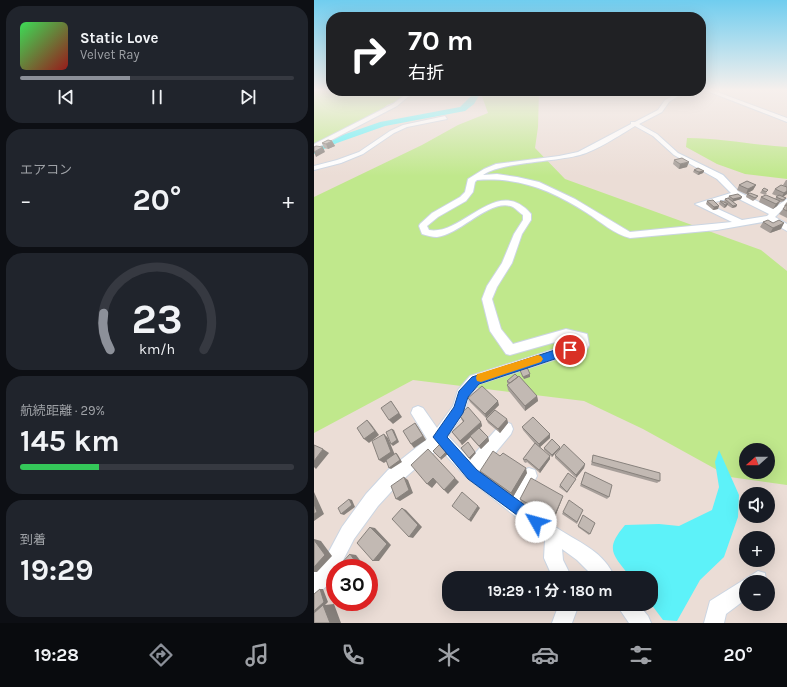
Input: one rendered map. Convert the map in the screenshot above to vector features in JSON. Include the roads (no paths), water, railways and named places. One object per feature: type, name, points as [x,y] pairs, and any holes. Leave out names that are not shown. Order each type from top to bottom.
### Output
[{"type":"street","points":[[314,147],[370,118]]},
{"type":"street","points":[[314,168],[339,162],[361,153],[405,126],[445,118]]},
{"type":"street","points":[[314,586],[332,565],[348,533],[382,488],[438,439],[459,409],[463,394],[475,380],[583,345],[583,337],[566,334],[510,350],[496,331],[487,299],[492,286],[507,263],[518,234],[527,220],[527,214],[522,208],[505,204],[492,206],[482,210],[444,232],[435,234],[425,232],[423,226],[430,218],[464,199],[469,192],[471,181],[486,170],[496,166],[559,158],[580,153],[644,118]]},
{"type":"street","points":[[633,123],[655,135],[676,154],[720,177],[736,194],[772,216],[787,228]]},
{"type":"street","points":[[476,178],[484,177],[515,179],[530,182],[578,202],[623,233],[630,235],[742,224],[772,216],[787,201]]},
{"type":"street","points":[[736,194],[699,204],[742,224]]},
{"type":"street","points":[[418,413],[438,439],[470,471],[554,537],[570,543],[587,555],[600,571]]},
{"type":"street","points":[[470,471],[506,429]]},
{"type":"street","points":[[513,504],[529,476]]},
{"type":"street","points":[[554,537],[551,550],[553,562],[559,571]]},
{"type":"street","points":[[714,623],[717,608],[739,593]]},
{"type":"street","points":[[562,623],[566,611]]},
{"type":"street","points":[[632,611],[641,623]]},
{"type":"water","points":[[719,450],[739,495],[738,517],[724,557],[700,580],[677,621],[663,620],[656,611],[658,611],[658,571],[626,571],[613,552],[613,546],[618,533],[625,525],[659,524],[679,526],[712,510],[719,487],[715,462]]},
{"type":"waterway","points":[[314,151],[334,141],[383,124],[414,118]]}]
